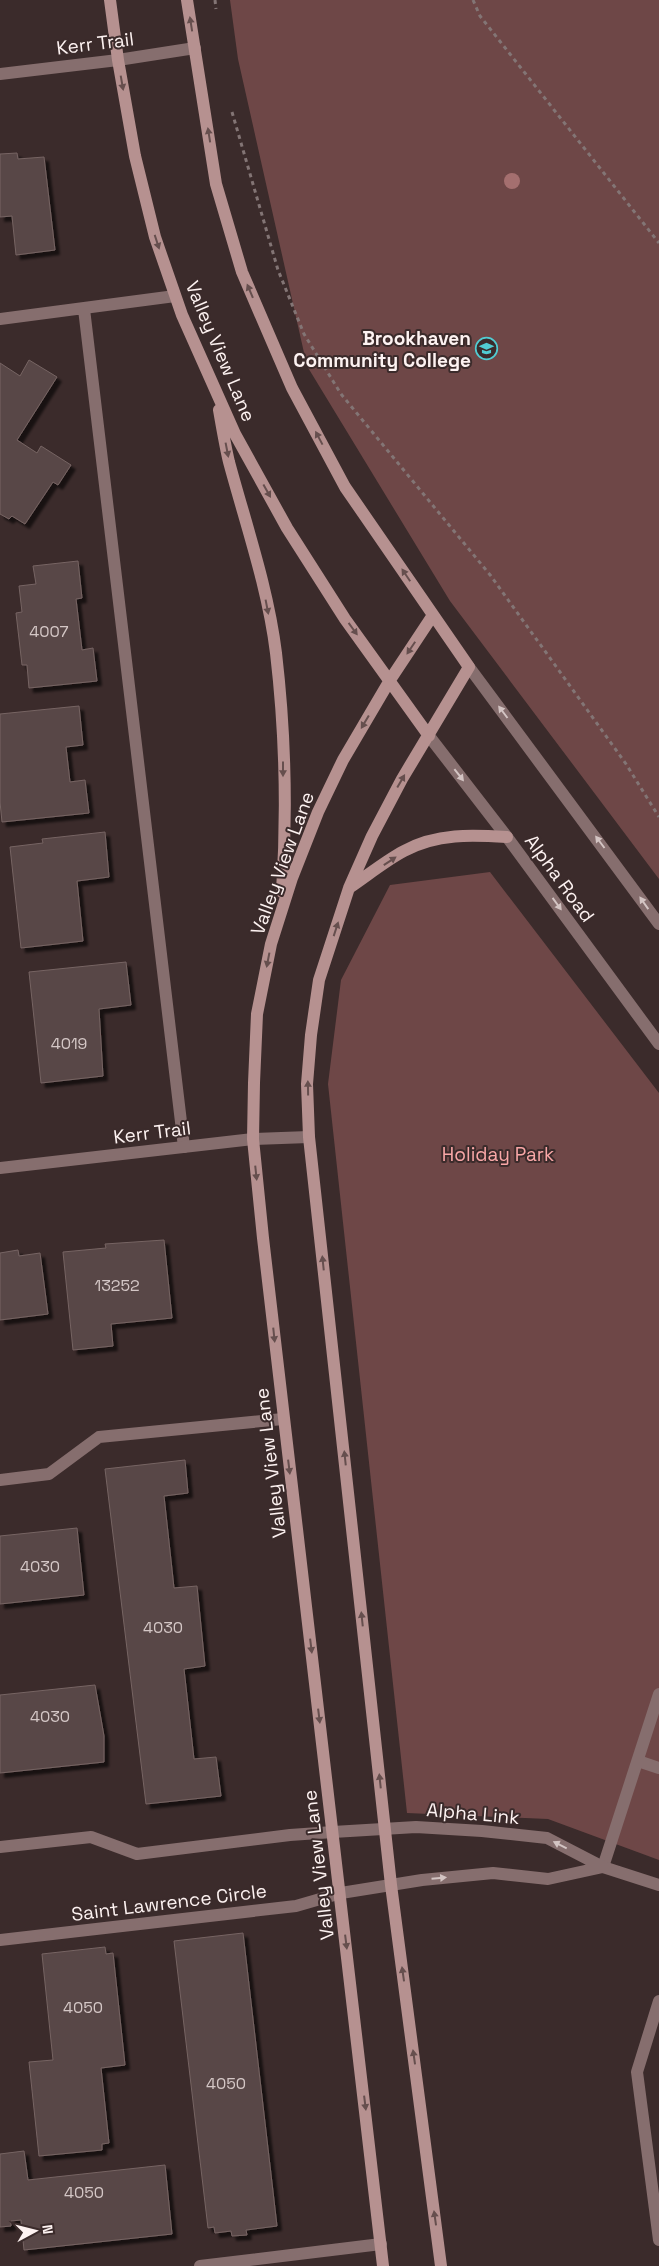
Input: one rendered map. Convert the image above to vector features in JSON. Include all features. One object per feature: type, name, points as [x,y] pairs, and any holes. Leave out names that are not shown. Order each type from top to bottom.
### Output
[{"type":"main road","name":"Valley View Lane","points":[[110,0],[118,60],[135,156],[152,228],[176,296],[235,434],[287,528],[345,618],[429,736]]},
{"type":"main road","points":[[187,0],[216,184],[242,272],[292,388],[345,487],[469,667],[402,779],[372,836],[349,888],[319,980],[311,1035],[307,1084],[310,1137],[391,1885],[441,2266]]},
{"type":"main road","points":[[214,385],[229,461],[255,549],[276,652],[283,752],[284,865],[281,912]]},
{"type":"main road","name":"Valley View Lane","points":[[384,2266],[283,1419],[253,1139],[257,1014],[271,944],[292,878],[342,760],[390,680],[433,615]]},
{"type":"main road","points":[[349,888],[405,850],[438,838],[467,835],[507,837]]},
{"type":"street","name":"Kerr Trail","points":[[0,74],[118,60],[195,48]]},
{"type":"street","points":[[0,319],[176,296]]},
{"type":"street","points":[[84,309],[184,1147]]},
{"type":"street","points":[[469,667],[659,924]]},
{"type":"street","name":"Alpha Road","points":[[429,736],[507,837],[659,1044]]},
{"type":"street","name":"Kerr Trail","points":[[0,1168],[253,1139],[310,1137]]},
{"type":"street","points":[[0,1480],[49,1474],[99,1437],[283,1419]]},
{"type":"street","points":[[604,1868],[659,1694]]},
{"type":"street","points":[[638,1761],[659,1768]]},
{"type":"street","name":"Alpha Link","points":[[0,1847],[90,1837],[136,1854],[290,1835],[416,1827],[482,1831],[547,1838],[604,1868],[659,1885]]},
{"type":"street","name":"Alpha Link","points":[[341,1893],[422,1880],[493,1873],[548,1879],[604,1868]]},
{"type":"street","name":"Saint Lawrence Circle","points":[[0,1940],[296,1906],[341,1893]]},
{"type":"street","points":[[659,2002],[638,2072],[659,2240]]},
{"type":"street","points":[[200,2266],[381,2244]]},
{"type":"path","points":[[215,0],[217,16]]},
{"type":"path","points":[[473,0],[480,16],[659,243]]},
{"type":"path","points":[[231,105],[251,181],[278,270],[304,334],[341,394],[507,599],[620,756],[659,817]]},
{"type":"green space","name":"Brookhaven Community College","points":[[230,0],[659,0],[659,879],[450,601],[307,366],[238,59]]},
{"type":"green space","name":"Holiday Park","points":[[490,872],[659,1093],[659,1860],[548,1819],[407,1813],[328,1084],[341,980],[390,885]]},
{"type":"building","points":[[17,153],[18,159],[44,157],[55,250],[16,255],[12,216],[0,217],[0,154]]},
{"type":"building","points":[[29,360],[57,377],[17,440],[37,453],[41,446],[71,465],[58,485],[53,482],[25,524],[12,516],[9,519],[0,514],[0,363],[20,376]]},
{"type":"building","points":[[78,561],[82,598],[76,599],[82,650],[93,648],[97,681],[29,688],[27,665],[22,665],[16,613],[22,612],[19,586],[36,584],[33,566]]},
{"type":"building","points":[[79,706],[83,745],[66,747],[70,782],[85,780],[89,813],[2,822],[0,802],[0,714]]},
{"type":"building","points":[[105,832],[109,877],[77,881],[83,941],[21,948],[10,847],[43,843],[42,839]]},
{"type":"building","points":[[126,962],[131,1005],[99,1009],[103,1076],[41,1083],[29,972]]},
{"type":"building","points":[[164,1240],[172,1318],[111,1324],[113,1346],[73,1350],[63,1252],[106,1248],[105,1244]]},
{"type":"building","points":[[18,1250],[19,1256],[40,1253],[48,1314],[0,1320],[0,1253]]},
{"type":"building","points":[[185,1460],[188,1493],[164,1496],[174,1588],[197,1586],[205,1666],[184,1669],[194,1759],[216,1757],[221,1796],[146,1804],[105,1469]]},
{"type":"building","points":[[77,1528],[84,1595],[0,1604],[0,1536]]},
{"type":"building","points":[[95,1685],[104,1736],[104,1762],[0,1773],[0,1695]]},
{"type":"building","points":[[243,1933],[277,2226],[246,2230],[247,2235],[232,2236],[231,2231],[215,2233],[214,2227],[208,2228],[174,1941]]},
{"type":"building","points":[[105,1947],[106,1954],[113,1953],[125,2065],[101,2068],[109,2143],[102,2144],[102,2150],[39,2156],[29,2062],[53,2060],[42,1954]]},
{"type":"building","points":[[24,2151],[28,2180],[165,2165],[172,2234],[24,2250],[21,2220],[11,2221],[11,2226],[0,2227],[0,2154]]},
{"type":"place","name":"Brookhaven Community College","points":[[487,349]]}]
